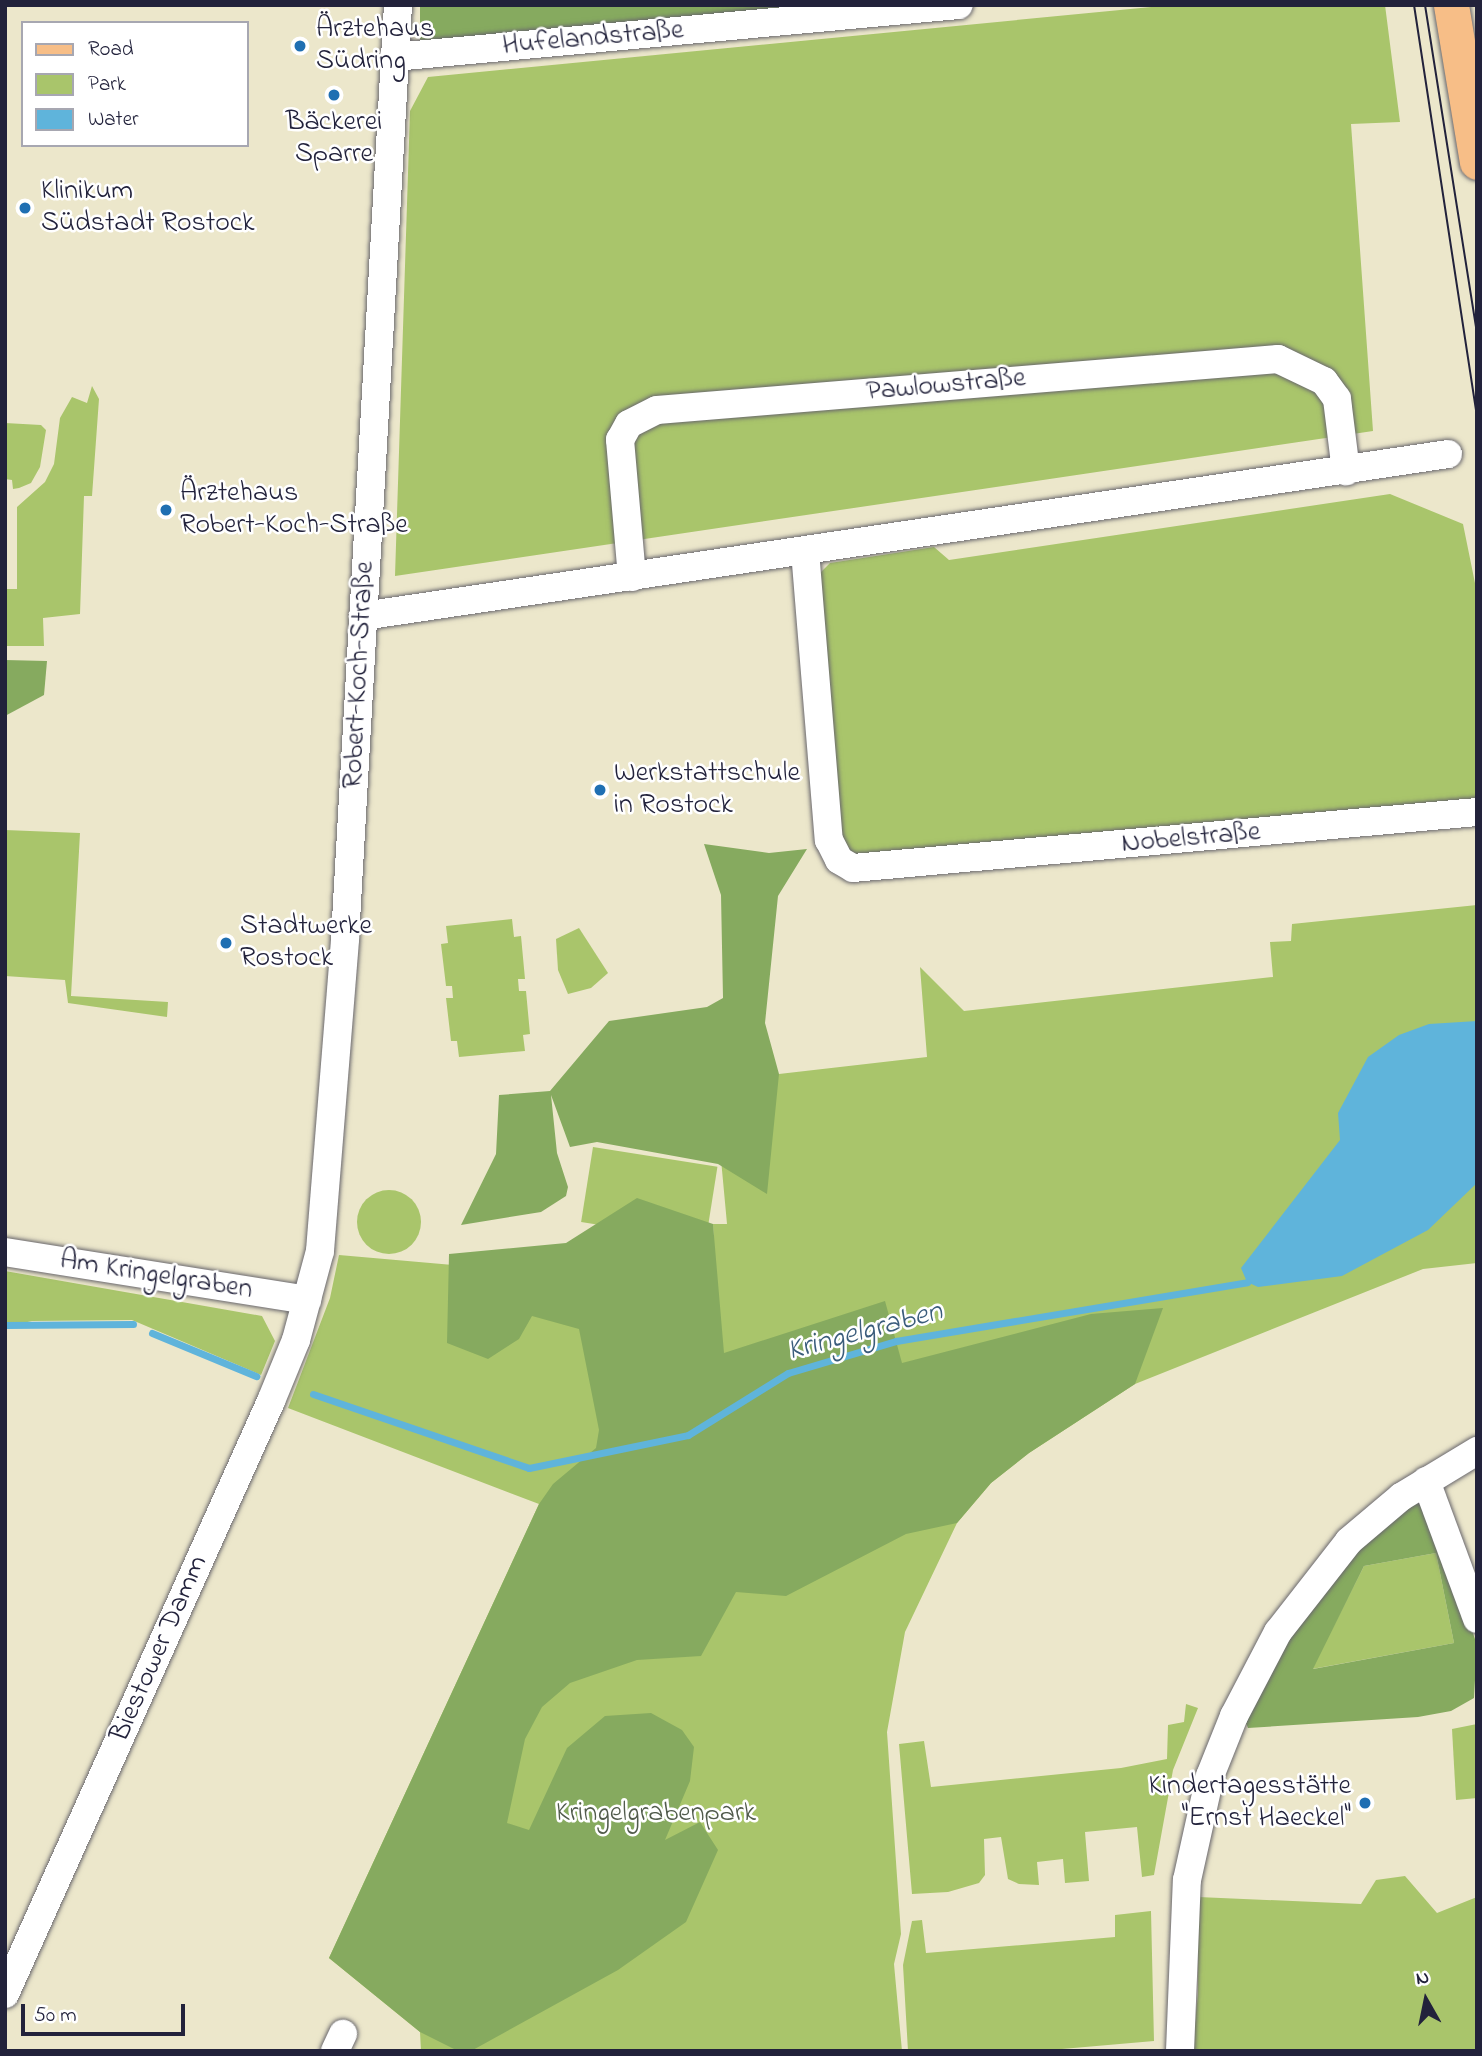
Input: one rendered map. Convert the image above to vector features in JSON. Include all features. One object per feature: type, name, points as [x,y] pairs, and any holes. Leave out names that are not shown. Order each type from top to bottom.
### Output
[{"type":"main road","points":[[1451,5],[1477,162]]},
{"type":"street","name":"Robert-Koch-Straße","points":[[307,1300],[320,1251],[329,1178],[398,5]]},
{"type":"street","name":"Hufelandstraße","points":[[394,57],[959,5]]},
{"type":"street","name":"Pawlowstraße","points":[[632,577],[620,440],[629,425],[657,410],[1278,359],[1324,381],[1337,399],[1346,471]]},
{"type":"street","points":[[363,615],[1448,454]]},
{"type":"street","name":"Nobelstraße","points":[[805,551],[829,840],[839,860],[853,868],[906,867],[1477,812]]},
{"type":"street","name":"Am Kringelgraben","points":[[5,1252],[307,1300]]},
{"type":"street","name":"Biestower Damm","points":[[5,1994],[271,1401],[307,1300]]},
{"type":"street","points":[[1180,2051],[1187,1880],[1198,1820],[1222,1742],[1278,1632],[1322,1572],[1349,1541],[1426,1481],[1477,1451]]},
{"type":"street","points":[[1426,1481],[1477,1619]]},
{"type":"green space","points":[[420,5],[863,5],[420,43]]},
{"type":"green space","points":[[1172,5],[1385,5],[1400,122],[1351,124],[1373,431],[395,576],[410,111],[428,77]]},
{"type":"green space","points":[[92,386],[99,399],[92,496],[84,496],[80,614],[43,618],[44,646],[5,646],[5,589],[17,589],[17,507],[45,482],[54,464],[60,418],[72,397],[87,403]]},
{"type":"green space","points":[[5,423],[41,425],[46,430],[40,467],[31,483],[19,488],[13,489],[12,480],[5,479]]},
{"type":"green space","points":[[1390,494],[1463,524],[1477,593],[1477,804],[862,858],[840,845],[818,575],[830,563],[934,547],[949,560]]},
{"type":"green space","points":[[5,660],[47,661],[44,695],[5,716]]},
{"type":"green space","points":[[5,830],[80,833],[71,996],[168,1002],[167,1017],[68,1003],[65,980],[5,976]]},
{"type":"green space","points":[[704,844],[769,853],[807,849],[778,896],[765,1023],[779,1074],[767,1194],[718,1164],[597,1142],[570,1147],[551,1095],[557,1153],[568,1187],[566,1196],[541,1212],[461,1225],[496,1154],[499,1095],[550,1091],[609,1021],[707,1007],[723,998],[721,895]]},
{"type":"green space","name":"Kringelgrabenpark","points":[[1477,905],[1477,1263],[1423,1269],[1135,1384],[1029,1453],[991,1483],[957,1523],[905,1632],[887,1732],[901,1934],[894,1964],[902,2051],[421,2051],[420,2032],[329,1958],[539,1504],[288,1408],[330,1298],[339,1255],[613,1279],[714,1245],[713,1224],[727,1224],[713,1073],[779,1074],[927,1057],[920,967],[964,1011],[1273,977],[1270,942],[1291,941],[1292,924]]},
{"type":"green space","points":[[512,919],[514,937],[521,936],[525,979],[518,979],[519,991],[526,991],[530,1034],[523,1035],[525,1051],[459,1057],[457,1041],[451,1041],[446,998],[453,998],[452,986],[446,986],[441,944],[448,943],[446,926]]},
{"type":"green space","points":[[579,928],[608,973],[591,988],[568,994],[558,970],[556,939]]},
{"type":"green space","points":[[593,1147],[717,1167],[706,1242],[581,1222]]},
{"type":"green space","points":[[383,1190],[395,1190],[412,1199],[419,1210],[419,1234],[412,1245],[395,1254],[383,1254],[371,1249],[362,1240],[357,1228],[357,1216],[362,1204],[371,1195]]},
{"type":"green space","points":[[637,1198],[713,1224],[724,1353],[885,1301],[902,1363],[1091,1314],[1163,1308],[1135,1384],[1029,1453],[991,1483],[957,1523],[906,1534],[786,1596],[736,1592],[701,1656],[637,1660],[570,1683],[542,1707],[525,1739],[507,1823],[529,1830],[567,1748],[605,1716],[651,1713],[682,1730],[694,1747],[690,1781],[665,1840],[700,1822],[718,1850],[686,1922],[618,1970],[471,2051],[458,2051],[420,2032],[329,1958],[539,1504],[553,1484],[596,1448],[599,1430],[579,1329],[532,1316],[519,1339],[488,1359],[447,1343],[449,1254],[566,1243]]},
{"type":"green space","points":[[5,1271],[262,1316],[275,1341],[261,1375],[132,1320],[32,1321],[5,1327]]},
{"type":"green space","points":[[1426,1493],[1477,1645],[1474,1698],[1451,1711],[1418,1717],[1248,1728],[1242,1713],[1274,1652],[1360,1542]],"holes":[[[1436,1553],[1454,1643],[1313,1669],[1364,1566]]]},
{"type":"green space","points":[[1436,1553],[1454,1643],[1312,1669],[1364,1566]]},
{"type":"green space","points":[[1186,1704],[1198,1708],[1173,1770],[1154,1875],[1142,1877],[1137,1827],[1085,1832],[1089,1881],[1065,1883],[1063,1859],[1037,1862],[1039,1885],[1019,1884],[1008,1879],[1001,1837],[984,1839],[985,1875],[979,1883],[948,1892],[912,1894],[899,1744],[924,1741],[931,1787],[1121,1768],[1167,1759],[1168,1725],[1184,1722]]},
{"type":"green space","points":[[1477,1724],[1477,1798],[1456,1800],[1452,1729]]},
{"type":"green space","points":[[1405,1876],[1437,1913],[1477,1897],[1477,2051],[1192,2051],[1198,1994],[1198,1897],[1361,1904],[1376,1880]]},
{"type":"green space","points":[[1151,1911],[1154,2041],[1039,2051],[908,2051],[903,1965],[912,1921],[922,1920],[926,1953],[1115,1937],[1115,1915]]},
{"type":"water","points":[[1477,1021],[1477,1183],[1428,1230],[1342,1276],[1258,1287],[1247,1282],[1241,1268],[1340,1140],[1338,1113],[1368,1057],[1399,1035],[1429,1024]]},
{"type":"waterway","name":"Kringelgraben","points":[[313,1394],[529,1468],[688,1435],[788,1373],[896,1341],[1247,1282]]},
{"type":"waterway","name":"Kringelgraben","points":[[5,1325],[133,1324]]},
{"type":"waterway","name":"Kringelgraben","points":[[152,1333],[256,1376]]},
{"type":"tram line","points":[[1414,5],[1477,418]]},
{"type":"tram line","points":[[1425,5],[1477,335]]},
{"type":"place","name":"Ärztehaus Südring","points":[[300,46]]},
{"type":"place","name":"Bäckerei Sparre","points":[[334,95]]},
{"type":"place","name":"Klinikum Südstadt Rostock","points":[[25,208]]},
{"type":"place","name":"Ärztehaus Robert-Koch-Straße","points":[[166,510]]},
{"type":"place","name":"Werkstattschule in Rostock","points":[[600,790]]},
{"type":"place","name":"Stadtwerke Rostock","points":[[226,943]]},
{"type":"place","name":"Kindertagesstätte \"Ernst Haeckel\"","points":[[1365,1803]]}]
